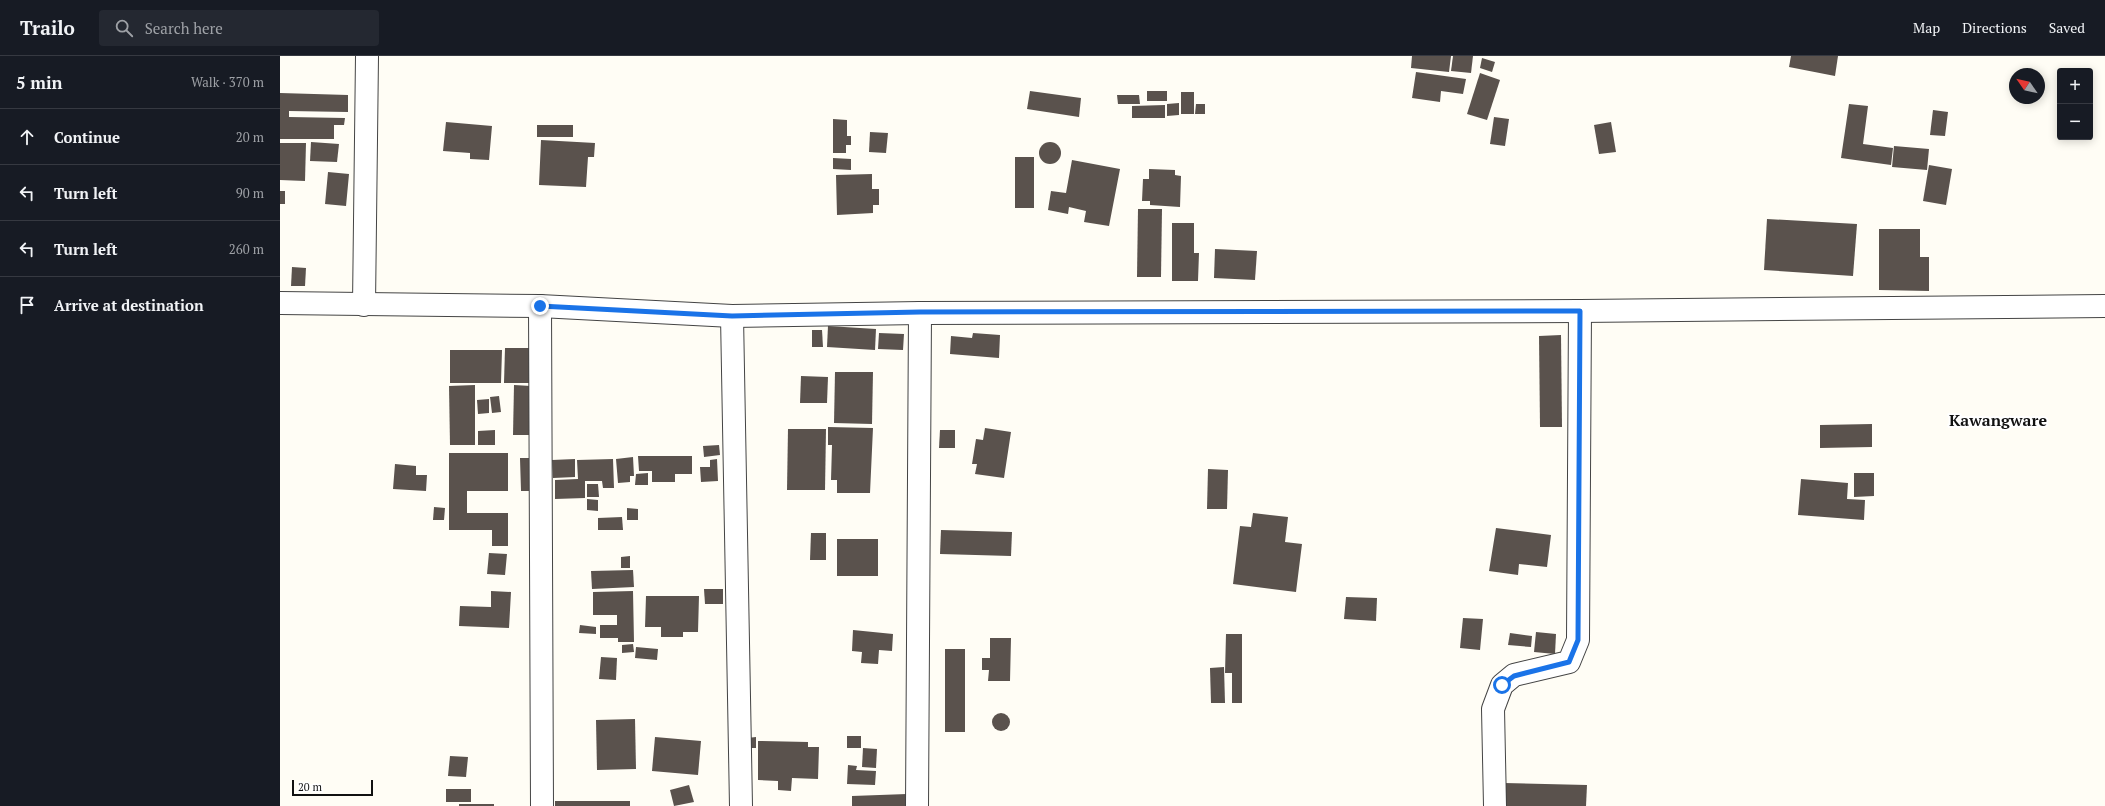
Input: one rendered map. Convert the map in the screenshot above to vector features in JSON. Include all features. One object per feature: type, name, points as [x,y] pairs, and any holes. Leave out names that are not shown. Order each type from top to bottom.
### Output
[{"type":"street","points":[[364,305],[367,56]]},
{"type":"street","points":[[280,303],[540,306],[732,316],[920,312],[1580,311],[2105,306]]},
{"type":"street","points":[[540,306],[542,806]]},
{"type":"street","points":[[1495,806],[1493,709],[1502,685],[1514,676],[1569,662],[1578,640],[1580,311]]},
{"type":"street","points":[[917,806],[920,312]]},
{"type":"street","points":[[732,316],[740,806]]},
{"type":"building","points":[[1412,56],[1451,56],[1449,72],[1411,68]]},
{"type":"building","points":[[1453,56],[1473,56],[1471,73],[1451,71]]},
{"type":"building","points":[[1791,56],[1838,56],[1835,76],[1789,67]]},
{"type":"building","points":[[1482,58],[1495,62],[1492,72],[1480,68]]},
{"type":"building","points":[[1416,72],[1466,79],[1463,94],[1441,91],[1440,102],[1412,98]]},
{"type":"building","points":[[1480,73],[1500,80],[1487,120],[1467,114]]},
{"type":"building","points":[[1030,91],[1081,98],[1079,117],[1027,109]]},
{"type":"building","points":[[1147,91],[1167,91],[1167,101],[1147,101]]},
{"type":"building","points":[[1181,92],[1194,92],[1194,114],[1181,114]]},
{"type":"building","points":[[280,93],[348,95],[348,112],[289,111],[289,117],[345,118],[344,125],[334,125],[334,139],[280,139]]},
{"type":"building","points":[[1117,95],[1139,95],[1140,104],[1118,104]]},
{"type":"building","points":[[1179,103],[1179,115],[1167,116],[1167,104]]},
{"type":"building","points":[[1196,104],[1205,104],[1205,114],[1195,114]]},
{"type":"building","points":[[1849,104],[1868,106],[1863,144],[1893,148],[1891,165],[1841,158]]},
{"type":"building","points":[[1165,105],[1165,118],[1132,118],[1132,106]]},
{"type":"building","points":[[1933,110],[1948,112],[1945,136],[1930,135]]},
{"type":"building","points":[[1494,117],[1509,119],[1505,146],[1490,144]]},
{"type":"building","points":[[833,119],[847,120],[847,136],[851,136],[851,145],[846,145],[846,153],[833,153]]},
{"type":"building","points":[[446,122],[492,126],[489,160],[470,159],[470,153],[443,151]]},
{"type":"building","points":[[1611,122],[1616,152],[1599,154],[1594,125]]},
{"type":"building","points":[[537,125],[573,125],[573,137],[537,137]]},
{"type":"building","points":[[870,132],[888,133],[886,153],[869,152]]},
{"type":"building","points":[[541,140],[595,143],[594,157],[588,157],[586,187],[539,185]]},
{"type":"building","points":[[311,142],[339,144],[337,162],[310,161]]},
{"type":"building","points":[[1050,142],[1058,145],[1061,153],[1058,161],[1050,164],[1042,161],[1039,153],[1042,145]]},
{"type":"building","points":[[280,143],[306,143],[305,181],[280,180]]},
{"type":"building","points":[[1894,146],[1929,149],[1927,170],[1892,167]]},
{"type":"building","points":[[1015,157],[1034,157],[1034,208],[1015,208]]},
{"type":"building","points":[[833,158],[851,159],[851,170],[833,169]]},
{"type":"building","points":[[1072,160],[1120,169],[1109,226],[1084,222],[1086,211],[1069,207],[1068,214],[1048,210],[1051,191],[1066,193]]},
{"type":"building","points":[[1929,165],[1952,169],[1946,205],[1923,201]]},
{"type":"building","points":[[1149,169],[1175,170],[1175,175],[1181,176],[1180,207],[1150,205],[1150,201],[1142,201],[1143,179],[1149,179]]},
{"type":"building","points":[[328,172],[349,174],[346,206],[325,204]]},
{"type":"building","points":[[872,174],[872,189],[879,189],[879,205],[873,205],[873,213],[837,215],[836,175]]},
{"type":"building","points":[[280,191],[285,191],[285,204],[280,204]]},
{"type":"building","points":[[1138,209],[1162,209],[1161,277],[1137,277]]},
{"type":"building","points":[[1767,219],[1857,224],[1853,276],[1764,270]]},
{"type":"building","points":[[1172,223],[1194,223],[1194,253],[1199,253],[1198,281],[1172,281]]},
{"type":"building","points":[[1879,229],[1920,229],[1920,257],[1929,257],[1929,291],[1879,290]]},
{"type":"building","points":[[1215,249],[1257,251],[1255,280],[1214,278]]},
{"type":"building","points":[[292,267],[306,268],[305,286],[291,286]]},
{"type":"building","points":[[828,326],[876,329],[875,350],[827,347]]},
{"type":"building","points":[[812,330],[822,330],[823,347],[812,347]]},
{"type":"building","points":[[879,333],[904,334],[903,350],[878,349]]},
{"type":"building","points":[[973,333],[1000,335],[999,358],[950,354],[951,336],[972,338]]},
{"type":"building","points":[[1561,335],[1562,427],[1540,427],[1539,336]]},
{"type":"building","points":[[505,348],[532,348],[531,383],[504,383]]},
{"type":"building","points":[[450,350],[502,350],[501,383],[450,383]]},
{"type":"building","points":[[835,372],[873,372],[872,424],[834,423]]},
{"type":"building","points":[[801,376],[828,377],[827,403],[800,403]]},
{"type":"building","points":[[475,385],[475,445],[450,445],[449,386]]},
{"type":"building","points":[[514,385],[531,386],[531,435],[513,435]]},
{"type":"building","points":[[499,396],[501,412],[492,413],[490,397]]},
{"type":"building","points":[[489,399],[489,413],[478,414],[477,400]]},
{"type":"building","points":[[1872,424],[1872,447],[1820,448],[1820,425]]},
{"type":"building","points":[[828,427],[873,428],[870,493],[837,493],[837,480],[831,480],[832,445],[828,445]]},
{"type":"building","points":[[985,428],[1011,432],[1004,478],[975,474],[977,464],[972,464],[976,439],[983,440]]},
{"type":"building","points":[[788,429],[826,429],[825,490],[787,490]]},
{"type":"building","points":[[495,430],[495,445],[478,445],[478,431]]},
{"type":"building","points":[[940,430],[955,430],[955,448],[939,448]]},
{"type":"building","points":[[719,445],[720,455],[704,457],[703,446]]},
{"type":"building","points":[[449,453],[508,453],[508,491],[467,491],[467,513],[508,513],[508,546],[492,546],[492,530],[449,530]]},
{"type":"building","points":[[638,456],[692,456],[692,474],[675,474],[675,482],[652,482],[652,471],[639,471]]},
{"type":"building","points":[[633,457],[634,476],[630,476],[630,482],[618,483],[616,459]]},
{"type":"building","points":[[520,458],[532,458],[533,491],[521,491]]},
{"type":"building","points":[[575,459],[575,477],[553,478],[552,460]]},
{"type":"building","points":[[613,459],[614,488],[603,488],[602,481],[585,481],[585,498],[555,499],[555,480],[578,479],[577,460]]},
{"type":"building","points":[[717,459],[718,481],[701,482],[700,467],[710,467],[710,460]]},
{"type":"building","points":[[395,464],[416,466],[416,475],[427,475],[426,491],[393,489]]},
{"type":"building","points":[[1208,469],[1228,470],[1227,509],[1207,509]]},
{"type":"building","points":[[648,473],[648,485],[635,485],[636,474]]},
{"type":"building","points":[[1854,473],[1874,473],[1874,496],[1854,497]]},
{"type":"building","points":[[1801,479],[1848,483],[1847,499],[1865,500],[1864,520],[1798,515]]},
{"type":"building","points":[[587,484],[598,484],[599,497],[587,497]]},
{"type":"building","points":[[587,499],[598,500],[598,511],[587,510]]},
{"type":"building","points":[[434,507],[445,508],[444,520],[433,520]]},
{"type":"building","points":[[627,508],[638,509],[638,520],[627,520]]},
{"type":"building","points":[[1253,513],[1288,517],[1285,542],[1302,544],[1296,592],[1233,584],[1240,526],[1251,527]]},
{"type":"building","points":[[622,517],[623,530],[598,530],[598,518]]},
{"type":"building","points":[[1496,528],[1551,535],[1547,567],[1519,564],[1518,575],[1489,571]]},
{"type":"building","points":[[941,530],[1012,532],[1011,556],[940,554]]},
{"type":"building","points":[[811,533],[826,533],[826,560],[810,560]]},
{"type":"building","points":[[837,539],[878,539],[878,576],[837,576]]},
{"type":"building","points":[[489,553],[507,554],[505,575],[487,574]]},
{"type":"building","points":[[630,556],[630,568],[621,568],[621,557]]},
{"type":"building","points":[[633,570],[634,587],[592,589],[591,571]]},
{"type":"building","points":[[704,589],[723,589],[723,604],[705,604]]},
{"type":"building","points":[[491,591],[511,592],[509,628],[459,626],[460,606],[491,607]]},
{"type":"building","points":[[633,591],[634,642],[618,642],[618,638],[600,638],[600,625],[617,625],[617,615],[593,615],[593,592]]},
{"type":"building","points":[[646,596],[699,596],[698,632],[683,632],[683,637],[661,637],[661,627],[645,627]]},
{"type":"building","points":[[1346,597],[1377,598],[1376,621],[1344,619]]},
{"type":"building","points":[[1463,618],[1483,619],[1480,650],[1460,648]]},
{"type":"building","points":[[580,625],[596,627],[596,634],[579,633]]},
{"type":"building","points":[[853,630],[893,634],[892,651],[879,650],[878,664],[861,663],[862,652],[852,651]]},
{"type":"building","points":[[1536,632],[1556,634],[1555,654],[1534,652]]},
{"type":"building","points":[[1510,633],[1532,636],[1531,647],[1508,645]]},
{"type":"building","points":[[1226,634],[1242,634],[1242,703],[1232,703],[1232,673],[1225,673]]},
{"type":"building","points":[[990,638],[1011,638],[1010,681],[988,681],[989,670],[982,670],[982,658],[990,658]]},
{"type":"building","points":[[633,644],[634,652],[622,653],[622,645]]},
{"type":"building","points":[[636,647],[658,649],[657,660],[635,658]]},
{"type":"building","points":[[945,649],[965,649],[965,732],[945,732]]},
{"type":"building","points":[[601,657],[617,658],[616,680],[599,679]]},
{"type":"building","points":[[1224,667],[1225,703],[1211,703],[1210,668]]},
{"type":"building","points":[[1001,713],[1007,716],[1010,722],[1007,728],[1001,731],[995,728],[992,722],[995,716]]},
{"type":"building","points":[[635,719],[636,769],[597,770],[596,720]]},
{"type":"building","points":[[847,736],[861,736],[861,748],[847,748]]},
{"type":"building","points":[[655,737],[701,741],[698,775],[652,771]]},
{"type":"building","points":[[756,737],[756,748],[747,748],[747,738]]},
{"type":"building","points":[[758,741],[808,742],[808,747],[819,747],[818,779],[792,778],[791,791],[778,790],[778,781],[758,780]]},
{"type":"building","points":[[863,748],[877,749],[876,768],[862,767]]},
{"type":"building","points":[[450,756],[468,757],[466,777],[448,776]]},
{"type":"building","points":[[848,765],[857,766],[856,770],[876,771],[875,785],[847,784]]},
{"type":"building","points":[[1504,783],[1587,785],[1586,806],[1502,806]]},
{"type":"building","points":[[689,785],[694,802],[674,806],[670,790]]},
{"type":"building","points":[[446,789],[471,789],[471,802],[446,802]]},
{"type":"building","points":[[907,794],[907,806],[852,806],[852,796]]},
{"type":"building","points":[[555,801],[630,801],[630,806],[555,806]]},
{"type":"building","points":[[459,804],[494,804],[494,806],[459,806]]},
{"type":"district","name":"Kawangware","points":[[1998,420]]},
{"type":"route","points":[[540,306],[732,316],[920,312],[1580,311],[1578,640],[1569,662],[1514,676],[1502,685]]}]
